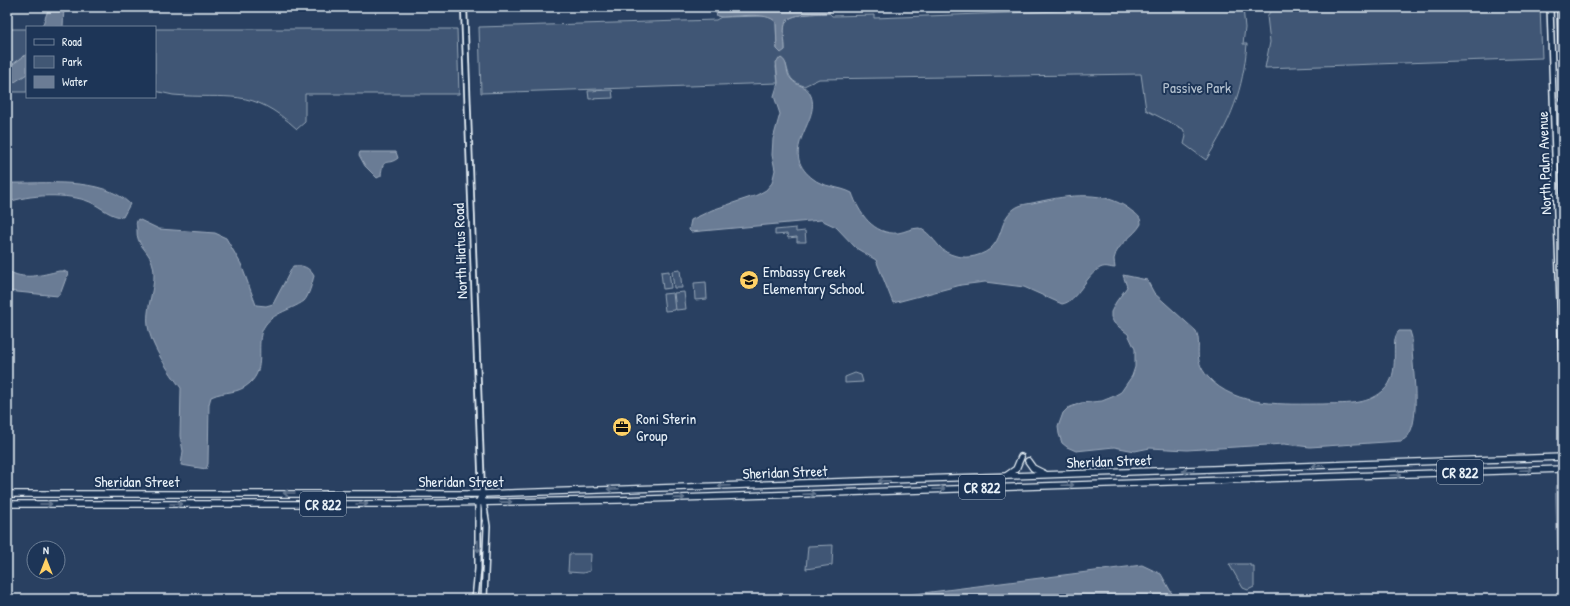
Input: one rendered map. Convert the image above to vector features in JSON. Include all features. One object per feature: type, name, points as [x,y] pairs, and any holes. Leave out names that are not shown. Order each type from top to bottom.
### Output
[{"type":"main road","name":"North Palm Avenue","points":[[1550,7],[1563,391]]},
{"type":"main road","name":"North Palm Avenue","points":[[1560,7],[1563,99]]},
{"type":"main road","points":[[1005,477],[1016,469],[1021,457]]},
{"type":"main road","name":"Sheridan Street","points":[[7,494],[482,494],[1563,457]]},
{"type":"main road","points":[[1028,461],[1033,468],[1049,475]]},
{"type":"main road","name":"Sheridan Street","points":[[7,504],[481,503],[1563,469]]},
{"type":"main road","points":[[833,482],[833,493]]},
{"type":"main road","points":[[639,488],[640,499]]},
{"type":"main road","name":"North Hiatus Road","points":[[475,599],[482,494]]},
{"type":"main road","name":"North Hiatus Road","points":[[481,503],[487,526],[484,599]]},
{"type":"street","name":"North Hiatus Road","points":[[464,7],[482,494]]},
{"type":"green space","name":"Passive Park","points":[[1167,7],[1243,7],[1245,28],[1243,44],[1247,44],[1239,91],[1229,118],[1206,160],[1184,144],[1186,136],[1183,129],[1146,110],[1141,74],[819,79],[804,86],[793,81],[786,64],[778,59],[776,67],[778,83],[481,93],[479,27],[716,20],[721,17],[769,16],[776,22],[777,49],[785,50],[784,34],[787,20],[804,14],[829,13],[832,16],[874,15],[874,18]]},
{"type":"green space","points":[[1274,7],[1540,7],[1542,58],[1265,68],[1270,42],[1267,16]]},
{"type":"green space","points":[[7,29],[26,29],[26,92],[7,92]]},
{"type":"green space","points":[[156,29],[457,29],[459,94],[305,94],[305,122],[297,129],[281,115],[266,106],[252,101],[239,98],[173,95],[156,91]]},
{"type":"green space","points":[[612,90],[613,98],[589,99],[588,91]]},
{"type":"green space","points":[[796,228],[796,232],[805,231],[806,242],[797,242],[797,237],[788,238],[787,234],[775,235],[775,230]]},
{"type":"green space","points":[[680,270],[682,288],[674,288],[672,271]]},
{"type":"green space","points":[[669,271],[671,288],[663,289],[661,272]]},
{"type":"green space","points":[[706,282],[707,299],[695,300],[694,283]]},
{"type":"green space","points":[[684,292],[686,309],[676,310],[674,293]]},
{"type":"green space","points":[[673,293],[675,310],[665,311],[663,294]]},
{"type":"green space","points":[[855,373],[861,375],[863,382],[845,383],[845,377]]},
{"type":"green space","points":[[833,545],[832,565],[806,569],[808,546]]},
{"type":"green space","points":[[569,554],[591,554],[590,571],[583,573],[568,572]]},
{"type":"green space","points":[[1229,564],[1250,564],[1250,566],[1254,566],[1254,587],[1248,590],[1243,588]]},
{"type":"water","points":[[49,7],[64,7],[63,26],[42,26]]},
{"type":"water","points":[[714,7],[833,7],[829,13],[792,17],[787,20],[784,30],[785,50],[781,53],[777,49],[776,22],[765,17],[758,16],[721,17],[717,16]]},
{"type":"water","points":[[26,55],[26,75],[7,87],[7,66],[13,64]]},
{"type":"water","points":[[781,58],[785,62],[789,77],[796,84],[807,89],[811,96],[812,106],[810,116],[799,147],[798,157],[802,168],[812,178],[821,184],[852,193],[863,215],[874,226],[881,230],[889,233],[898,233],[919,228],[927,233],[946,252],[961,257],[971,257],[985,252],[992,247],[997,241],[1008,214],[1016,207],[1049,199],[1074,196],[1099,197],[1111,200],[1136,214],[1140,218],[1141,224],[1118,249],[1114,259],[1115,268],[1102,267],[1095,271],[1072,299],[1062,304],[1024,287],[985,282],[961,285],[893,303],[876,260],[856,248],[836,227],[821,220],[691,232],[689,230],[691,220],[712,210],[757,195],[766,190],[772,183],[775,170],[772,155],[773,139],[780,114],[774,96],[778,83],[776,62]]},
{"type":"water","points":[[360,152],[396,152],[398,158],[391,162],[384,163],[381,176],[377,178],[365,166],[359,155]]},
{"type":"water","points":[[7,183],[72,183],[88,185],[104,189],[118,195],[130,204],[123,217],[119,217],[110,214],[90,202],[71,197],[37,196],[7,203]]},
{"type":"water","points":[[138,219],[159,229],[215,233],[226,238],[241,264],[256,305],[266,306],[273,304],[293,266],[305,267],[310,270],[314,276],[309,293],[304,301],[275,316],[265,325],[260,338],[258,371],[250,383],[236,391],[211,397],[209,404],[208,464],[206,469],[181,465],[183,451],[180,436],[181,388],[161,358],[150,334],[148,326],[148,310],[153,286],[154,270],[150,258],[138,240],[136,224]]},
{"type":"water","points":[[7,270],[26,276],[59,271],[68,273],[58,296],[7,291]]},
{"type":"water","points":[[1123,275],[1147,280],[1154,293],[1196,331],[1198,337],[1200,364],[1208,377],[1219,387],[1232,394],[1262,402],[1277,404],[1339,404],[1354,403],[1376,396],[1389,384],[1392,375],[1396,336],[1399,331],[1410,331],[1412,338],[1415,410],[1413,424],[1409,435],[1401,441],[1310,447],[1284,444],[1187,450],[1150,448],[1135,451],[1114,447],[1076,451],[1067,447],[1062,443],[1058,427],[1063,413],[1068,408],[1081,403],[1102,401],[1121,392],[1132,376],[1135,367],[1135,349],[1128,334],[1114,323],[1111,317],[1111,312],[1116,302],[1127,287]]},
{"type":"water","points":[[1142,565],[1161,574],[1175,599],[876,599]]},
{"type":"waterway","points":[[1557,487],[1561,599]]},
{"type":"place","name":"Embassy Creek Elementary School","points":[[749,280]]},
{"type":"place","name":"Roni Sterin Group","points":[[622,427]]}]
